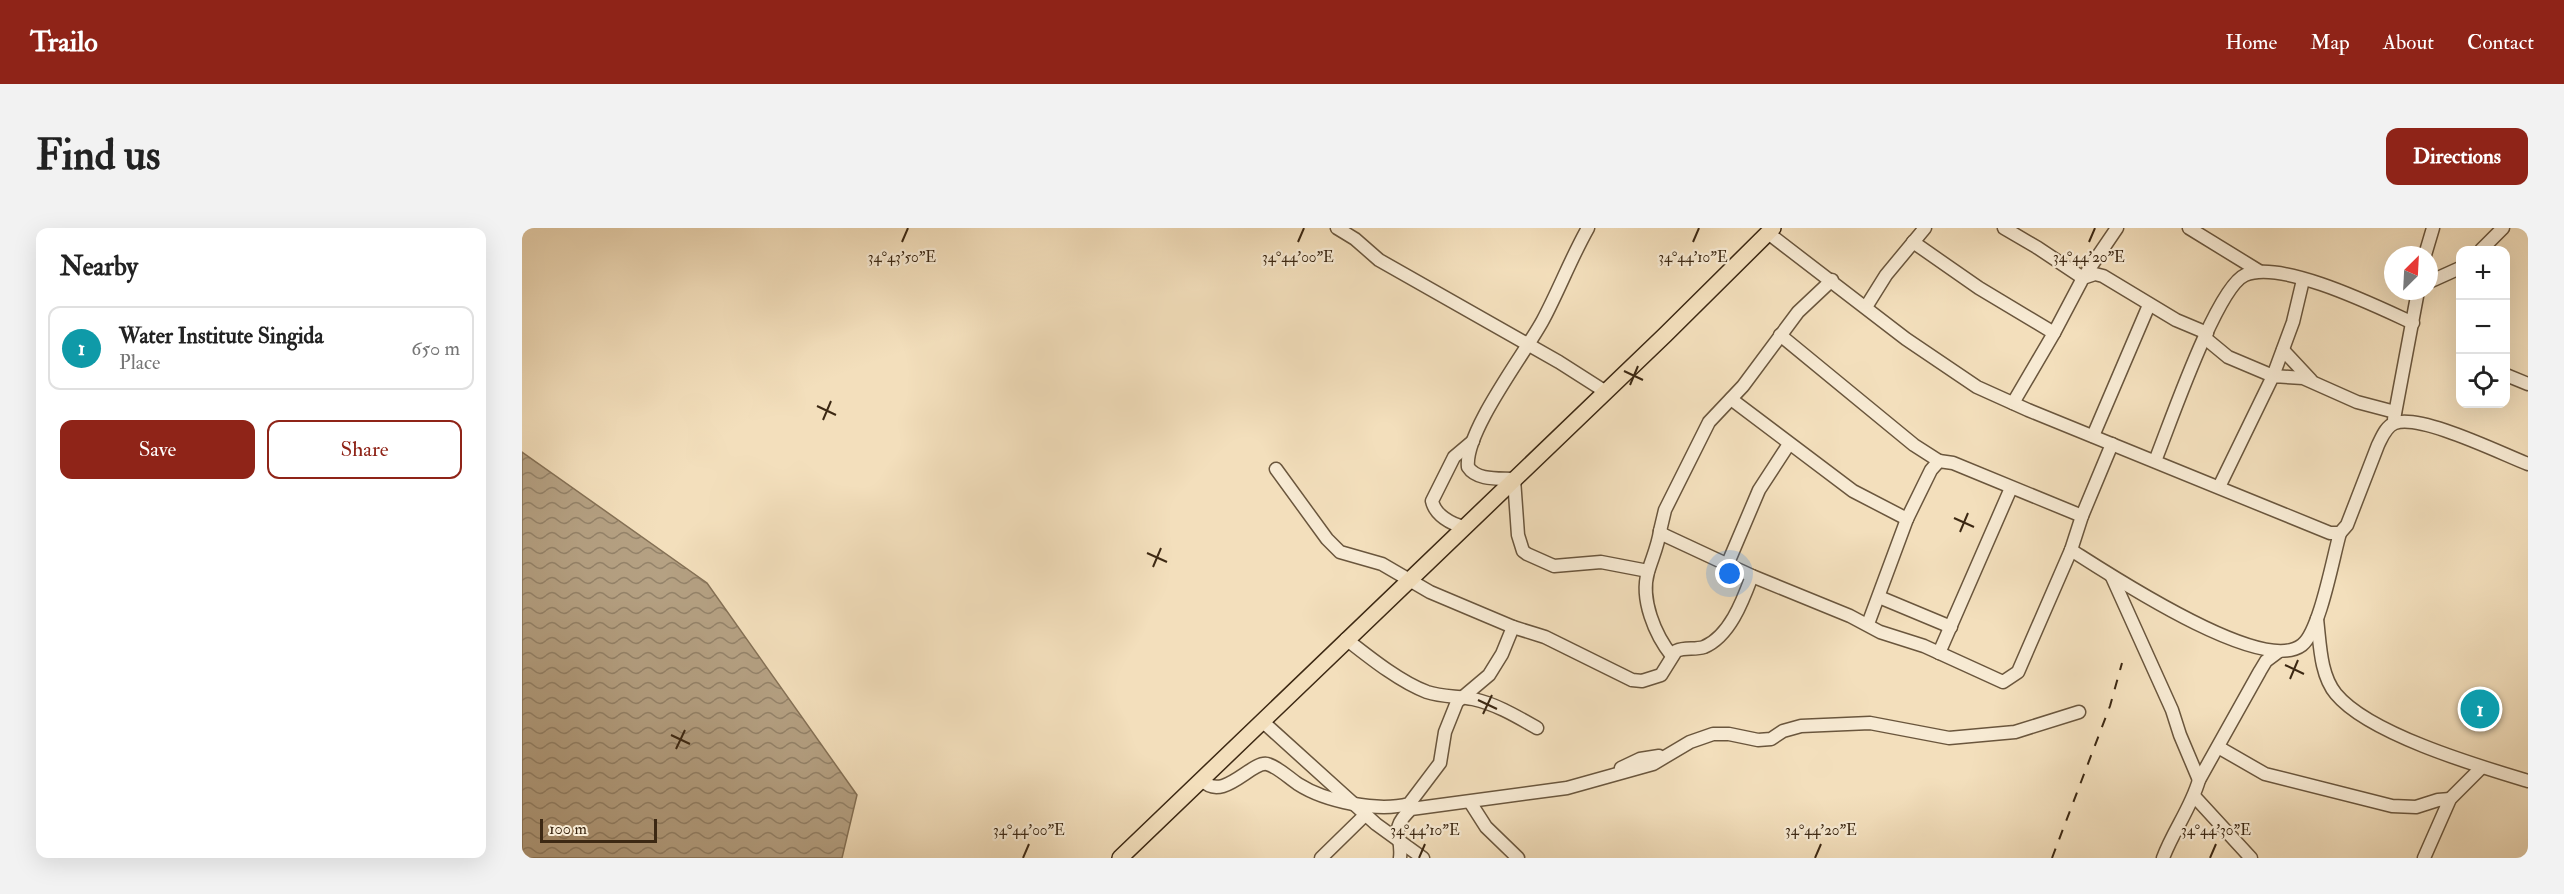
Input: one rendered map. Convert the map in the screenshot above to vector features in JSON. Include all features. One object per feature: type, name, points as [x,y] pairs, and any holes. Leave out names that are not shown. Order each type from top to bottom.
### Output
[{"type":"main road","points":[[1120,858],[1771,231]]},
{"type":"street","points":[[1337,228],[1355,238],[1379,260],[1605,392]]},
{"type":"street","points":[[1587,228],[1551,305],[1528,345],[1512,367],[1473,441],[1468,461],[1470,470],[1482,477],[1514,479],[1518,535],[1523,550],[1527,554],[1554,566],[1601,562],[1648,571]]},
{"type":"street","points":[[1866,307],[1886,275],[1925,228]]},
{"type":"street","points":[[2004,228],[2083,278]]},
{"type":"street","points":[[2013,403],[2083,278],[2117,228]]},
{"type":"street","points":[[2189,228],[2259,272]]},
{"type":"street","points":[[2428,246],[2433,228]]},
{"type":"street","points":[[2485,246],[2504,228]]},
{"type":"street","points":[[1771,231],[1866,307],[1952,372],[1977,387],[2330,533],[2340,533]]},
{"type":"street","points":[[1913,242],[1979,288],[2054,333]]},
{"type":"street","points":[[2438,278],[2456,270]]},
{"type":"street","points":[[2155,462],[2206,335],[2234,283],[2247,274],[2259,272],[2303,279],[2343,291],[2413,323]]},
{"type":"street","points":[[2083,278],[2095,274],[2103,276],[2150,305],[2206,335],[2228,357],[2273,376],[2289,376],[2314,382],[2394,418],[2430,425],[2528,464]]},
{"type":"street","points":[[2219,487],[2273,376],[2283,350],[2303,279]]},
{"type":"street","points":[[1672,656],[1662,643],[1651,619],[1647,591],[1648,571],[1656,553],[1665,510],[1708,422],[1731,399],[1798,312],[1832,280]]},
{"type":"street","points":[[2163,858],[2172,835],[2194,796],[2199,780],[2263,665],[2278,652],[2301,646],[2317,619],[2340,533],[2352,516],[2381,439],[2394,418],[2417,300]]},
{"type":"street","points":[[2093,436],[2150,305]]},
{"type":"street","points":[[1780,335],[1914,445],[1939,461],[1953,463],[2082,516]]},
{"type":"street","points":[[2283,350],[2314,382]]},
{"type":"street","points":[[2510,377],[2528,384]]},
{"type":"street","points":[[1731,399],[1864,498],[1907,519]]},
{"type":"street","points":[[1464,526],[1445,518],[1434,508],[1432,501],[1454,457],[1473,441]]},
{"type":"street","points":[[1728,563],[1759,490],[1789,444]]},
{"type":"street","points":[[1660,531],[1681,544],[1728,563],[1752,576],[1868,624],[1890,636],[1939,653],[2000,681],[2012,678],[2018,672],[2071,550],[2082,516],[2112,444]]},
{"type":"street","points":[[1868,624],[1907,519],[1931,470],[1939,461]]},
{"type":"street","points":[[1276,469],[1335,549],[1340,552],[1382,564],[1442,597],[1562,645],[1632,680],[1642,681],[1661,675],[1666,670],[1672,656],[1681,649],[1702,648],[1718,638],[1743,600],[1752,576]]},
{"type":"street","points":[[1939,653],[2011,488]]},
{"type":"street","points":[[2071,550],[2137,593],[2205,627],[2233,639],[2278,652]]},
{"type":"street","points":[[2111,576],[2172,710],[2199,780]]},
{"type":"street","points":[[1879,597],[1951,627]]},
{"type":"street","points":[[2317,619],[2326,676],[2335,693],[2349,707],[2393,732],[2481,768],[2528,781]]},
{"type":"street","points":[[1202,780],[1211,786],[1220,786],[1242,778],[1260,764],[1268,764],[1300,786],[1315,793],[1352,803],[1390,807],[1409,804],[1440,763],[1445,732],[1461,697],[1489,675],[1502,654],[1513,627]]},
{"type":"street","points":[[1346,639],[1372,659],[1417,687],[1435,694],[1461,697],[1494,705],[1536,728]]},
{"type":"street","points":[[1400,858],[1397,838],[1400,824],[1411,809],[1568,788],[1653,764],[1690,742],[1713,734],[1729,734],[1758,740],[1771,739],[1783,731],[1801,726],[1870,723],[1949,738],[2015,732],[2079,712]]},
{"type":"street","points":[[1262,721],[1352,803],[1423,858]]},
{"type":"street","points":[[2218,747],[2265,774],[2392,806],[2416,807],[2450,799]]},
{"type":"street","points":[[2424,858],[2450,799],[2481,768]]},
{"type":"street","points":[[2194,796],[2251,858]]},
{"type":"street","points":[[1470,802],[1486,827],[1518,858]]},
{"type":"street","points":[[1321,858],[1365,814]]},
{"type":"water","points":[[522,452],[707,583],[857,795],[842,858],[522,858]]},
{"type":"railway","points":[[2052,858],[2110,706],[2122,663]]},
{"type":"place","name":"Water Institute Singida","points":[[2480,709]]}]
